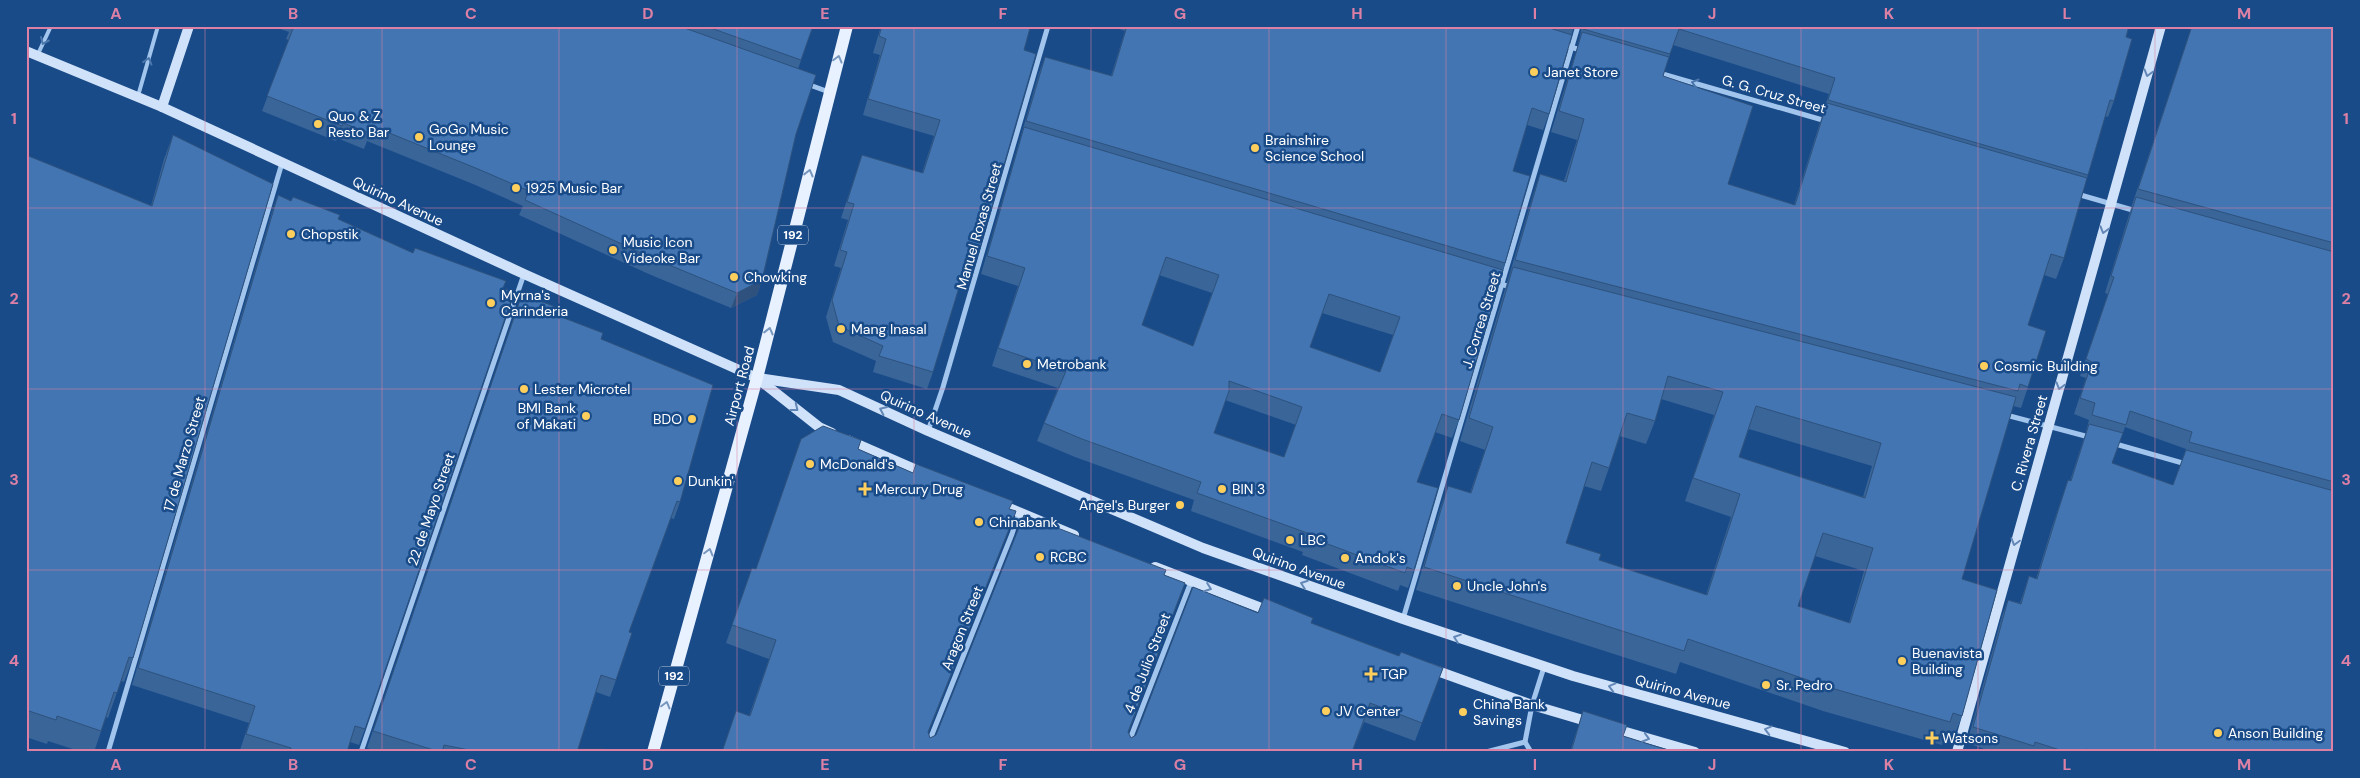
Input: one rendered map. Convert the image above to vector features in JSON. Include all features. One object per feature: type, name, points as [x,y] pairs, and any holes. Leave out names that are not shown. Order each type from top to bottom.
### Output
[{"type":"main road","points":[[162,107],[189,26]]},
{"type":"main road","name":"Airport Road","points":[[653,752],[757,378],[847,26]]},
{"type":"main road","name":"C. Rivera Street","points":[[1956,752],[2161,26]]},
{"type":"main road","name":"Quirino Avenue","points":[[26,51],[138,96],[524,274],[757,378],[820,428],[938,479]]},
{"type":"main road","name":"Quirino Avenue","points":[[757,378],[839,390],[928,431],[1203,548],[1403,619],[1544,667],[1845,752]]},
{"type":"main road","points":[[983,498],[1082,538]]},
{"type":"main road","points":[[1146,564],[1284,616]]},
{"type":"main road","points":[[1423,666],[1532,705],[1695,752]]},
{"type":"street","name":"Manuel Roxas Street","points":[[928,431],[943,387],[1048,26]]},
{"type":"street","name":"J. Correa Street","points":[[1403,619],[1578,26]]},
{"type":"street","points":[[1553,42],[1591,53]]},
{"type":"street","name":"G. G. Cruz Street","points":[[1648,69],[1837,124]]},
{"type":"street","points":[[802,82],[830,92]]},
{"type":"street","points":[[1016,140],[1025,142]]},
{"type":"street","name":"17 de Marzo Street","points":[[108,752],[282,162]]},
{"type":"street","points":[[2073,193],[2139,212]]},
{"type":"street","name":"22 de Mayo Street","points":[[360,752],[524,274]]},
{"type":"street","points":[[1484,279],[1522,290]]},
{"type":"street","points":[[2000,413],[2096,439]]},
{"type":"street","points":[[2106,441],[2191,465]]},
{"type":"street","name":"Aragon Street","points":[[925,752],[1012,534],[1019,512]]},
{"type":"street","name":"4 de Julio Street","points":[[1125,752],[1191,582]]},
{"type":"street","points":[[1531,752],[1525,742],[1532,705],[1544,667]]},
{"type":"street","points":[[1486,752],[1525,742]]},
{"type":"lane","points":[[38,56],[50,26]]},
{"type":"lane","points":[[138,96],[158,26]]},
{"type":"building","points":[[294,26],[679,26],[816,75],[796,134],[762,280],[737,293],[657,260],[525,200],[529,191],[478,169],[372,126],[369,133],[343,123],[342,126],[267,96]]},
{"type":"building","points":[[705,26],[813,26],[801,60]]},
{"type":"building","points":[[882,26],[1026,26],[1030,28],[1024,50],[1036,54],[978,255],[970,252],[933,372],[879,356],[883,346],[839,326],[832,300],[847,252],[840,250],[854,204],[847,202],[862,155],[923,173],[940,120],[868,99],[886,39],[879,36]]},
{"type":"building","points":[[1127,26],[1543,26],[1572,35],[1549,114],[1532,108],[1513,171],[1530,176],[1505,263],[1026,121],[1045,57],[1112,76]]},
{"type":"building","points":[[1584,26],[2129,26],[2126,37],[2132,39],[2114,101],[2110,100],[2088,175],[1828,100],[1835,78],[1679,29],[1670,54],[1583,29]]},
{"type":"building","points":[[2192,26],[2334,26],[2334,243],[2138,189]]},
{"type":"building","points":[[1582,32],[1669,57],[1663,76],[1753,106],[1728,184],[1795,205],[1827,103],[2087,178],[2064,258],[2051,254],[2028,325],[2046,331],[2028,387],[2020,384],[2018,391],[1515,260],[1540,174],[1566,182],[1584,119],[1559,111]]},
{"type":"building","points":[[1024,127],[1503,270],[1459,420],[1442,414],[1417,482],[1438,488],[1414,570],[1407,567],[1405,573],[1309,537],[1310,534],[1197,493],[1201,482],[1082,439],[1044,423],[1066,371],[998,348],[1025,268],[987,256]],"holes":[[[1166,257],[1219,275],[1193,346],[1142,325]],[[1329,294],[1400,317],[1380,372],[1310,347]],[[1229,381],[1302,407],[1284,457],[1214,433],[1229,391]]]},
{"type":"building","points":[[173,135],[273,184],[133,658],[129,657],[117,693],[114,692],[101,731],[57,716],[56,720],[26,710],[26,155],[152,206]]},
{"type":"building","points":[[278,195],[291,201],[293,197],[340,215],[338,219],[413,253],[415,248],[506,281],[503,288],[514,292],[365,729],[355,726],[347,752],[294,752],[290,751],[291,748],[246,734],[255,706],[138,668]]},
{"type":"building","points":[[2136,197],[2334,252],[2334,482],[2189,442],[2192,432],[2130,411],[2126,425],[2092,415],[2095,403],[2080,398],[2092,362],[2086,359],[2114,277],[2111,276]]},
{"type":"building","points":[[1513,267],[2016,397],[1962,579],[1997,590],[1962,716],[1953,713],[1950,722],[1831,688],[1688,639],[1684,651],[1424,567],[1448,486],[1471,493],[1493,427],[1469,418]],"holes":[[[1668,376],[1723,392],[1693,478],[1740,494],[1707,595],[1599,560],[1601,554],[1566,543],[1592,462],[1609,468],[1627,413],[1655,421]],[[1756,406],[1881,443],[1865,498],[1739,457]],[[1823,533],[1873,548],[1850,623],[1798,606]]]},
{"type":"building","points":[[522,294],[566,311],[564,318],[603,333],[601,339],[713,385],[680,502],[677,501],[629,632],[632,633],[616,680],[601,675],[578,749],[604,749],[603,752],[479,752],[444,745],[442,752],[440,752],[373,731]]},
{"type":"building","points":[[2089,424],[2123,433],[2112,463],[2173,485],[2186,450],[2334,491],[2334,752],[2095,752],[2086,749],[2085,752],[2066,752],[2035,742],[2034,746],[1973,727],[2008,600],[2021,604],[2029,576],[2037,579],[2068,480],[2071,481]]},
{"type":"building","points":[[823,426],[861,440],[858,449],[913,473],[916,464],[1013,501],[1009,509],[1016,511],[1015,514],[928,732],[930,738],[936,735],[1024,515],[1166,570],[1164,575],[1185,583],[1128,732],[1131,738],[1136,735],[1193,587],[1258,613],[1264,598],[1313,618],[1311,623],[1399,656],[1401,652],[1443,668],[1422,723],[1370,703],[1352,752],[722,752],[736,711],[750,716],[776,640],[732,625],[752,568],[756,569],[801,439]]},
{"type":"building","points":[[1583,711],[1627,725],[1623,736],[1674,752],[1571,752]]},
{"type":"place","name":"Janet Store","points":[[1534,72]]},
{"type":"place","name":"Quo & Z Resto Bar","points":[[318,124]]},
{"type":"place","name":"GoGo Music Lounge","points":[[419,137]]},
{"type":"place","name":"Brainshire Science School","points":[[1255,148]]},
{"type":"place","name":"1925 Music Bar","points":[[516,188]]},
{"type":"place","name":"Chopstik","points":[[291,234]]},
{"type":"place","name":"Music Icon Videoke Bar","points":[[613,250]]},
{"type":"place","name":"Chowking","points":[[734,277]]},
{"type":"place","name":"Myrna's Carinderia","points":[[491,303]]},
{"type":"place","name":"Mang Inasal","points":[[841,329]]},
{"type":"place","name":"Metrobank","points":[[1027,364]]},
{"type":"place","name":"Cosmic Building","points":[[1984,366]]},
{"type":"place","name":"Lester Microtel","points":[[524,389]]},
{"type":"place","name":"BMI Bank of Makati","points":[[586,416]]},
{"type":"place","name":"BDO","points":[[692,419]]},
{"type":"place","name":"McDonald's","points":[[810,464]]},
{"type":"place","name":"Dunkin'","points":[[678,481]]},
{"type":"place","name":"Mercury Drug","points":[[865,489]]},
{"type":"place","name":"BIN 3","points":[[1222,489]]},
{"type":"place","name":"Angel's Burger","points":[[1180,505]]},
{"type":"place","name":"Chinabank","points":[[979,522]]},
{"type":"place","name":"LBC","points":[[1290,540]]},
{"type":"place","name":"RCBC","points":[[1040,557]]},
{"type":"place","name":"Andok's","points":[[1345,558]]},
{"type":"place","name":"Uncle John's","points":[[1457,586]]},
{"type":"place","name":"Buenavista Building","points":[[1902,661]]},
{"type":"place","name":"TGP","points":[[1371,674]]},
{"type":"place","name":"Sr. Pedro","points":[[1766,685]]},
{"type":"place","name":"JV Center","points":[[1326,711]]},
{"type":"place","name":"China Bank Savings","points":[[1463,712]]},
{"type":"place","name":"Anson Building","points":[[2218,733]]},
{"type":"place","name":"Watsons","points":[[1932,738]]}]
